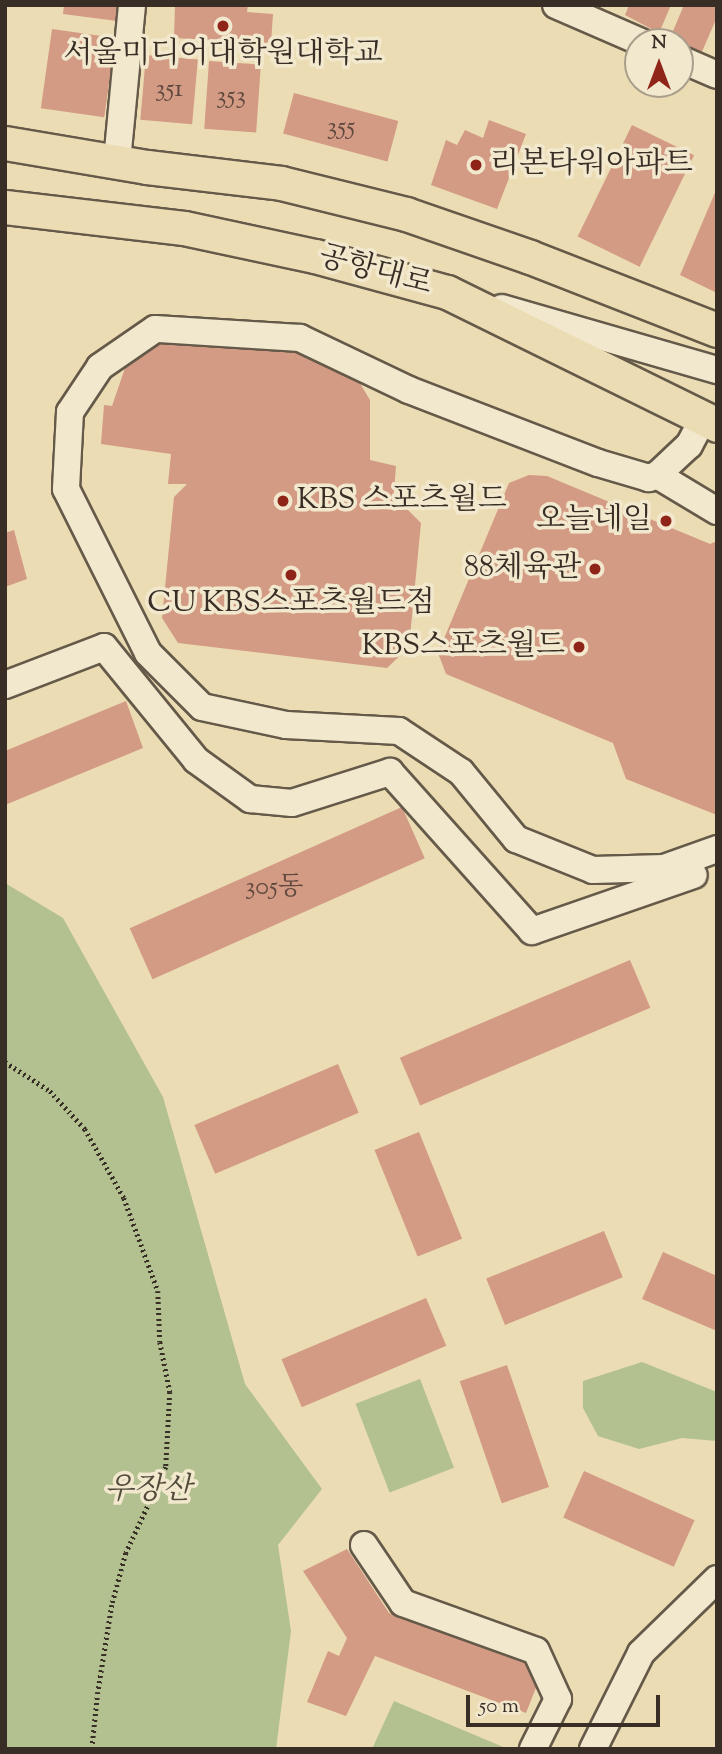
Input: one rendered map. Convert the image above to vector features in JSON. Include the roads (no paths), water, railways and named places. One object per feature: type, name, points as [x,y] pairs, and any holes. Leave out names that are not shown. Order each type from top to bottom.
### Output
[{"type":"main road","name":"공항대로","points":[[5,143],[132,164],[281,183],[406,214],[530,257],[717,330]]},
{"type":"main road","name":"공항대로","points":[[5,207],[184,228],[315,256],[447,292],[710,422]]},
{"type":"street","points":[[5,160],[132,164],[132,5]]},
{"type":"street","points":[[556,5],[624,35]]},
{"type":"street","points":[[694,65],[717,75]]},
{"type":"street","points":[[447,292],[717,370]]},
{"type":"street","points":[[710,422],[657,475],[649,478],[598,463],[410,390],[300,338],[155,328],[100,367],[70,412],[66,489],[148,653],[201,707],[286,725],[399,731],[461,772],[516,839],[593,870],[664,868],[717,849]]},
{"type":"street","points":[[657,475],[717,511]]},
{"type":"street","points":[[5,685],[104,647],[196,760],[250,799],[292,803],[390,772],[532,931],[717,867]]},
{"type":"street","points":[[364,1545],[403,1603],[536,1651],[558,1699],[533,1749]]},
{"type":"street","points":[[593,1749],[641,1653],[717,1579]]},
{"type":"place","name":"서울미디어대학원대학교","points":[[223,26]]},
{"type":"place","name":"리본타워아파트","points":[[476,165]]},
{"type":"place","name":"KBS 스포츠월드","points":[[283,501]]},
{"type":"place","name":"오늘네일","points":[[666,521]]},
{"type":"place","name":"88체육관","points":[[595,569]]},
{"type":"place","name":"CU KBS스포츠월드점","points":[[291,575]]},
{"type":"place","name":"KBS스포츠월드","points":[[579,647]]},
{"type":"park label","name":"우장산","points":[[148,1491]]}]
